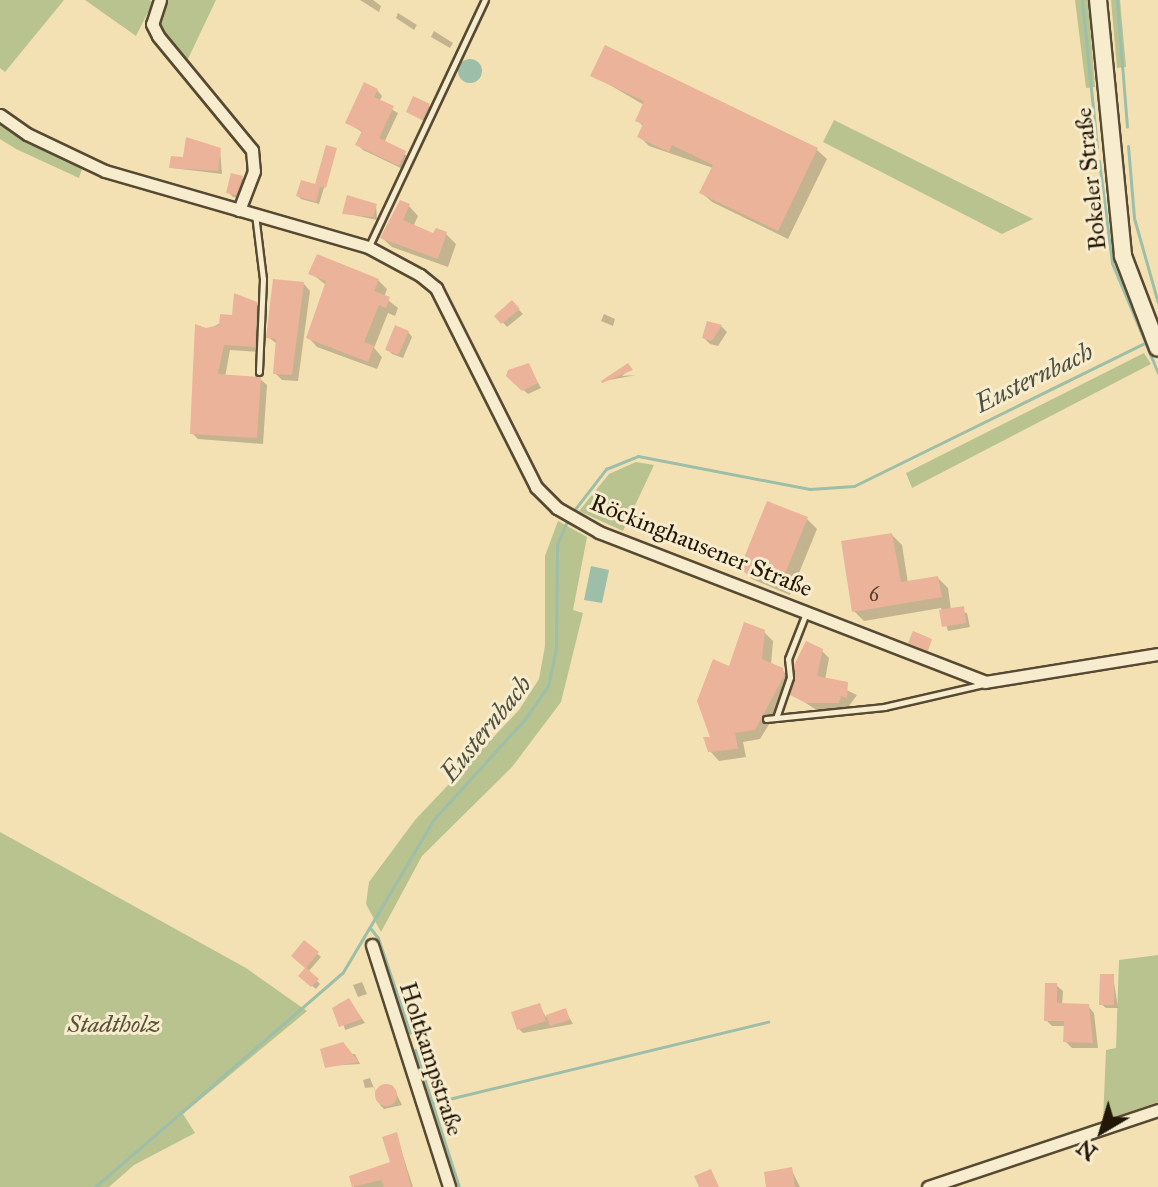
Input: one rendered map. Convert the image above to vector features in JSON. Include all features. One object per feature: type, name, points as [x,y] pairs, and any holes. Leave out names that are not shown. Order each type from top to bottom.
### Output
[{"type":"street","points":[[160,0],[152,24],[158,36],[252,150],[254,171],[239,210]]},
{"type":"street","name":"Bokeler Straße","points":[[1098,0],[1118,225],[1132,286],[1158,348]]},
{"type":"street","name":"Röckinghausener Straße","points":[[0,115],[40,141],[105,171],[368,247],[436,288],[522,464],[546,499],[564,512],[806,613],[985,682]]},
{"type":"street","points":[[985,682],[1158,654]]},
{"type":"street","name":"Holtkampstraße","points":[[372,945],[449,1187]]},
{"type":"street","points":[[928,1187],[948,1185],[1158,1110]]},
{"type":"lane","points":[[368,247],[485,0]]},
{"type":"lane","points":[[255,214],[263,279],[259,372]]},
{"type":"lane","points":[[776,718],[790,677],[788,659],[806,613]]},
{"type":"lane","points":[[766,719],[884,707],[983,687],[985,682]]},
{"type":"green space","points":[[0,0],[64,0],[5,72],[0,68]]},
{"type":"green space","points":[[85,0],[149,0],[153,2],[136,36]]},
{"type":"green space","points":[[166,0],[216,0],[187,61],[158,24]]},
{"type":"green space","points":[[1075,0],[1088,0],[1095,87],[1086,88]]},
{"type":"green space","points":[[1111,0],[1120,0],[1126,67],[1117,68]]},
{"type":"green space","points":[[834,120],[1033,219],[1002,234],[823,142]]},
{"type":"green space","points":[[0,123],[82,169],[79,178],[0,139]]},
{"type":"green space","points":[[1144,353],[1151,364],[912,488],[906,473]]},
{"type":"green space","points":[[636,462],[654,465],[623,531],[579,511],[609,474]]},
{"type":"green space","points":[[558,521],[587,537],[573,610],[583,613],[561,702],[512,767],[422,856],[381,932],[366,904],[369,882],[415,820],[519,710],[539,679],[545,646],[545,556]]},
{"type":"green space","name":"Stadtholz","points":[[0,832],[246,968],[307,1011],[183,1114],[195,1133],[134,1165],[109,1187],[0,1187]]},
{"type":"green space","points":[[1158,955],[1158,1102],[1103,1121],[1106,1050],[1116,1048],[1119,960]]},
{"type":"shaded area","points":[[470,59],[481,66],[482,71],[475,82],[470,83],[459,76],[458,71],[465,60]]},
{"type":"shaded area","points":[[591,566],[609,570],[602,603],[584,600]]},
{"type":"building","points":[[605,45],[818,148],[778,231],[699,193],[713,165],[672,145],[669,152],[637,137],[643,124],[635,121],[644,101],[590,76]]},
{"type":"building","points":[[364,82],[378,89],[374,97],[394,106],[379,138],[406,151],[399,166],[355,145],[362,131],[345,123]]},
{"type":"building","points":[[413,96],[430,104],[422,120],[406,112]]},
{"type":"building","points":[[186,137],[221,148],[218,171],[169,168],[171,156],[183,157]]},
{"type":"building","points":[[326,145],[337,148],[326,188],[320,186],[316,202],[296,196],[301,180],[315,184]]},
{"type":"building","points":[[231,173],[243,176],[236,195],[226,193]]},
{"type":"building","points":[[347,195],[377,204],[373,217],[342,214]]},
{"type":"building","points":[[400,200],[410,204],[403,220],[433,233],[436,228],[447,232],[438,259],[380,238]]},
{"type":"building","points":[[317,254],[379,279],[374,291],[390,297],[386,308],[379,305],[364,342],[374,346],[368,362],[306,338],[326,281],[308,274]]},
{"type":"building","points":[[273,279],[304,282],[292,375],[273,374],[276,339],[266,338]]},
{"type":"building","points":[[234,293],[257,302],[255,347],[224,345],[218,374],[261,377],[257,438],[190,434],[195,324],[206,328],[219,325],[220,314],[232,315]]},
{"type":"building","points":[[512,300],[520,309],[501,324],[494,316]]},
{"type":"building","points":[[707,321],[722,325],[712,341],[702,338]]},
{"type":"building","points":[[395,325],[409,331],[398,355],[385,350]]},
{"type":"building","points":[[529,363],[538,383],[522,391],[506,376],[508,370]]},
{"type":"building","points":[[628,363],[633,370],[602,383],[601,381]]},
{"type":"building","points":[[767,501],[808,517],[780,586],[739,570]]},
{"type":"building","points":[[892,533],[901,582],[938,576],[942,597],[852,612],[841,541]]},
{"type":"building","points":[[964,606],[966,623],[942,627],[939,610]]},
{"type":"building","points":[[744,622],[765,630],[762,659],[783,668],[784,676],[755,730],[735,733],[738,749],[708,752],[703,737],[710,737],[697,701],[713,659],[729,666]]},
{"type":"building","points":[[913,631],[932,639],[928,651],[908,643]]},
{"type":"building","points":[[806,641],[823,649],[817,676],[848,682],[847,698],[841,696],[839,703],[806,703],[790,695],[794,665]]},
{"type":"building","points":[[304,940],[319,952],[306,968],[319,979],[311,987],[298,976],[305,968],[291,956]]},
{"type":"building","points":[[1100,974],[1114,974],[1114,1005],[1099,1005]]},
{"type":"building","points":[[1045,983],[1057,983],[1057,1003],[1089,1004],[1093,1043],[1063,1042],[1064,1021],[1044,1021]]},
{"type":"building","points":[[349,998],[362,1019],[339,1027],[332,1008]]},
{"type":"building","points":[[540,1003],[546,1021],[517,1030],[511,1012]]},
{"type":"building","points":[[566,1008],[570,1020],[550,1026],[546,1015]]},
{"type":"building","points":[[343,1042],[359,1062],[325,1068],[320,1049]]},
{"type":"building","points":[[386,1084],[394,1087],[397,1095],[394,1103],[386,1106],[378,1103],[375,1095],[378,1087]]},
{"type":"building","points":[[397,1132],[411,1187],[384,1187],[381,1180],[352,1187],[349,1176],[390,1162],[382,1137]]},
{"type":"building","points":[[792,1167],[795,1187],[766,1187],[764,1172]]},
{"type":"building","points":[[711,1169],[719,1187],[699,1187],[694,1176]]},
{"type":"waterway","points":[[1082,0],[1097,147]]},
{"type":"waterway","points":[[1117,0],[1127,127]]},
{"type":"waterway","points":[[1128,146],[1134,218],[1158,303]]},
{"type":"waterway","points":[[1099,161],[1112,263],[1158,373]]},
{"type":"waterway","name":"Eusternbach","points":[[572,513],[606,469],[638,456],[810,489],[854,486],[1151,340]]},
{"type":"waterway","name":"Eusternbach","points":[[95,1187],[343,972],[434,819],[525,719],[548,686],[556,648],[557,544],[568,519]]},
{"type":"waterway","points":[[371,929],[378,938],[410,1033]]},
{"type":"waterway","points":[[415,1050],[432,1103],[768,1022]]},
{"type":"waterway","points":[[432,1103],[459,1187]]}]
